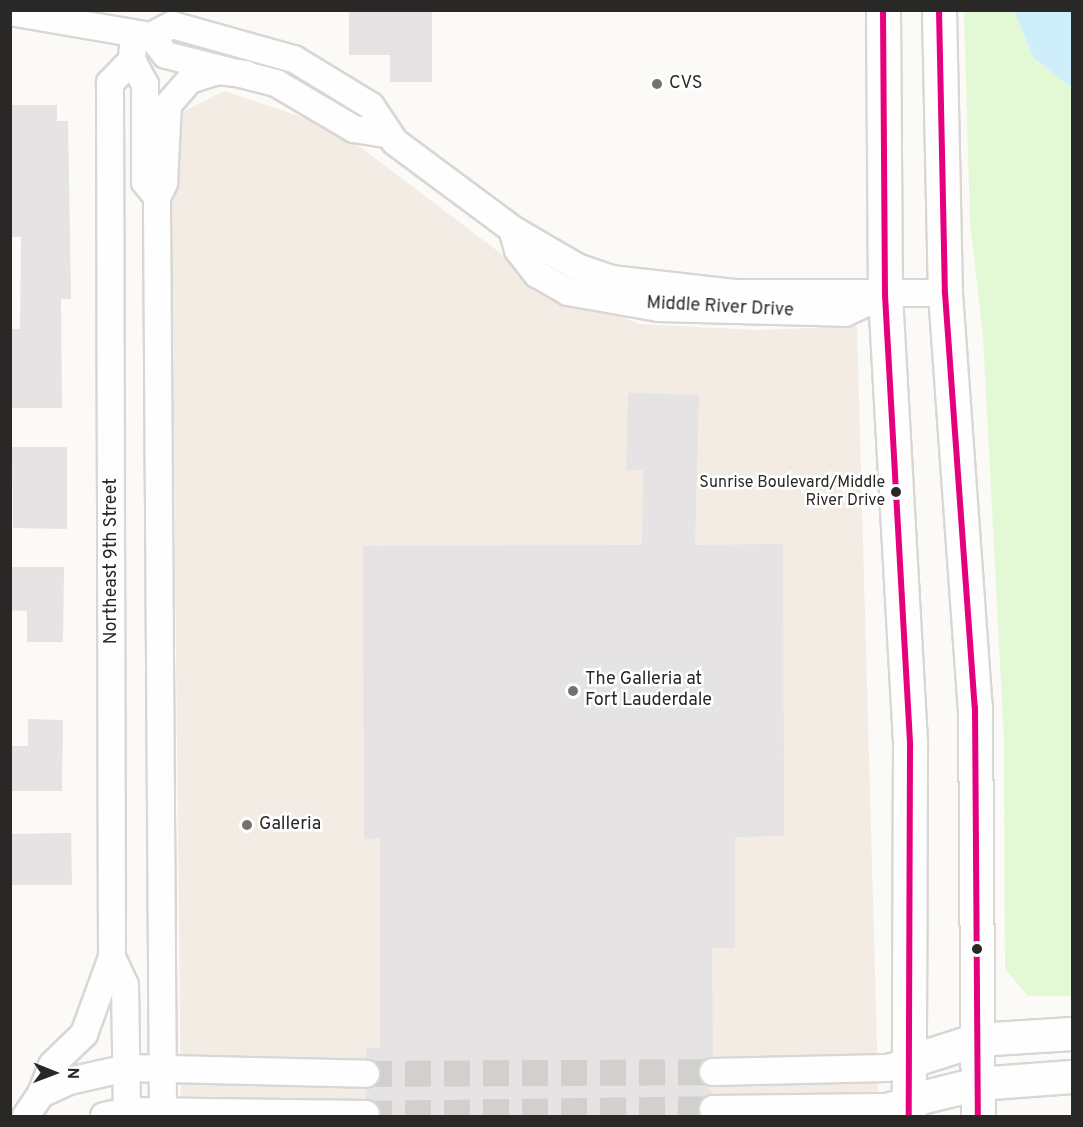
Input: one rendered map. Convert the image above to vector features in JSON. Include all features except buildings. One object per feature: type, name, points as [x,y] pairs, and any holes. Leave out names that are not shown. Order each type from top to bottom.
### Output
[{"type":"main road","points":[[883,10],[885,295],[910,745],[909,1109]]},
{"type":"main road","points":[[939,10],[945,292],[975,707],[978,1116]]},
{"type":"street","name":"Middle River Drive","points":[[10,12],[143,34],[172,26],[294,59],[371,106],[387,134],[512,230],[518,250],[537,274],[568,292],[659,308],[845,313],[885,295],[945,292]]},
{"type":"street","name":"Middle River Drive","points":[[143,34],[166,55],[246,74],[299,94],[354,129],[387,134]]},
{"type":"street","points":[[143,34],[132,60],[145,84],[145,182],[157,197]]},
{"type":"street","name":"Northeast 9th Street","points":[[132,60],[110,83],[112,957],[125,985],[127,1068],[116,1114],[163,1111],[366,1114]]},
{"type":"street","points":[[163,1111],[157,197],[164,183],[168,105],[190,80],[217,71],[246,74]]},
{"type":"street","points":[[26,1116],[41,1094],[52,1065],[84,1034],[112,957]]},
{"type":"street","points":[[713,1072],[875,1069],[909,1062],[977,1040],[1072,1034]]},
{"type":"street","points":[[41,1094],[69,1081],[127,1068],[366,1074]]},
{"type":"street","points":[[713,1109],[886,1107],[909,1109],[978,1084],[1072,1077]]},
{"type":"shaded area","points":[[224,91],[335,128],[541,284],[639,324],[758,330],[857,326],[879,1116],[181,1116],[171,193],[183,112]]},
{"type":"green space","points":[[964,11],[1014,11],[1034,58],[1072,88],[1072,996],[1028,996],[1005,969],[1004,741],[983,335],[970,223]]},
{"type":"water","points":[[1014,11],[1072,11],[1072,88],[1034,58]]},
{"type":"tunnel","points":[[366,1074],[713,1072]]},
{"type":"tunnel","points":[[366,1114],[713,1109]]},
{"type":"transit line","points":[[883,10],[885,295],[910,745],[909,1116]]},
{"type":"transit line","points":[[939,10],[945,293],[975,707],[978,1116]]},
{"type":"place","name":"CVS","points":[[657,84]]},
{"type":"place","name":"Sunrise Boulevard/Middle River Drive","points":[[896,492]]},
{"type":"place","name":"The Galleria at Fort Lauderdale","points":[[573,691]]},
{"type":"place","name":"Galleria","points":[[247,825]]}]
